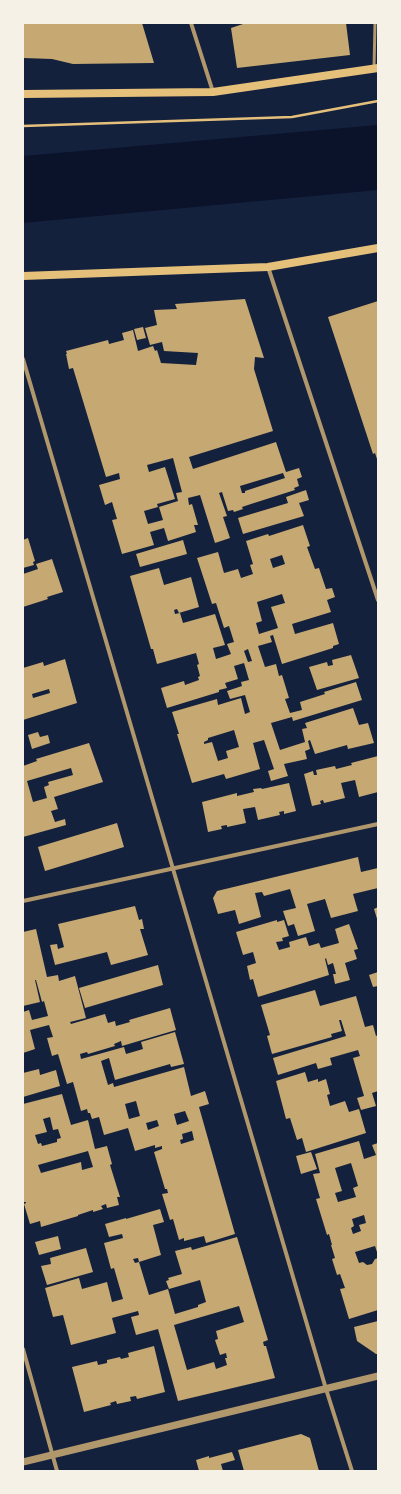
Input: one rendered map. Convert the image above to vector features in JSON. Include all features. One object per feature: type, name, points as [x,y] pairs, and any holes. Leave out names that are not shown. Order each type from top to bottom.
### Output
[{"type":"main road","points":[[23,94],[213,92],[376,68]]},
{"type":"main road","points":[[23,276],[268,267],[378,248]]},
{"type":"street","points":[[191,23],[213,92]]},
{"type":"street","points":[[268,267],[378,600]]},
{"type":"street","points":[[23,359],[326,1389],[352,1471]]},
{"type":"street","points":[[23,900],[378,824]]},
{"type":"street","points":[[23,1349],[57,1471]]},
{"type":"street","points":[[23,1462],[378,1376]]},
{"type":"lane","points":[[375,23],[376,68]]},
{"type":"path","points":[[23,126],[292,118],[378,101]]},
{"type":"water","points":[[378,125],[378,190],[23,223],[23,156]]},
{"type":"building","points":[[23,23],[142,23],[154,63],[73,64],[52,59],[23,58]]},
{"type":"building","points":[[246,23],[346,23],[350,55],[237,68],[231,28]]},
{"type":"building","points":[[245,299],[264,358],[255,357],[254,369],[273,431],[189,457],[193,469],[276,442],[286,472],[299,468],[302,477],[297,479],[299,486],[294,488],[295,490],[242,507],[243,509],[234,512],[233,510],[228,511],[222,492],[219,493],[227,516],[223,517],[230,538],[215,543],[200,495],[188,498],[189,505],[192,504],[198,525],[194,525],[196,532],[168,541],[164,528],[150,532],[154,545],[122,554],[112,520],[117,519],[112,502],[105,505],[99,485],[120,479],[119,473],[106,477],[73,368],[69,369],[66,351],[108,340],[109,344],[124,340],[122,333],[133,330],[138,351],[153,346],[155,351],[157,350],[161,363],[196,365],[198,353],[164,351],[162,342],[150,345],[145,328],[157,325],[154,310],[177,309],[175,304]],"holes":[[[173,458],[182,492],[176,493],[178,501],[159,507],[163,520],[148,524],[144,511],[158,507],[157,504],[175,499],[165,467],[149,472],[147,465]],[[283,473],[285,478],[242,493],[240,486]]]},
{"type":"building","points":[[378,301],[378,462],[375,453],[373,454],[328,317]]},
{"type":"building","points":[[143,327],[146,338],[137,340],[134,329]]},
{"type":"building","points":[[306,490],[309,500],[299,503],[304,516],[243,534],[238,518],[288,503],[286,497]]},
{"type":"building","points":[[303,525],[310,546],[307,547],[315,569],[319,568],[326,589],[332,588],[335,597],[327,600],[331,612],[292,624],[295,634],[333,623],[339,644],[333,646],[333,648],[282,664],[273,635],[270,636],[272,642],[258,646],[265,667],[276,664],[279,676],[282,675],[289,698],[285,699],[290,713],[302,710],[300,702],[325,694],[324,692],[356,682],[362,700],[293,721],[292,717],[271,723],[280,750],[305,742],[302,729],[307,728],[305,723],[353,708],[359,725],[368,723],[374,743],[348,749],[347,745],[315,754],[310,740],[308,741],[310,749],[305,751],[307,759],[284,764],[288,776],[271,781],[268,771],[274,769],[264,740],[253,743],[260,769],[226,779],[224,774],[192,783],[172,712],[217,699],[218,705],[241,698],[245,714],[250,712],[245,695],[230,699],[227,691],[242,686],[241,682],[249,680],[244,663],[234,666],[238,679],[225,683],[227,688],[219,690],[219,692],[167,708],[161,688],[184,681],[185,685],[199,680],[198,677],[200,676],[197,665],[199,664],[196,653],[157,664],[153,649],[151,649],[130,576],[159,568],[164,585],[191,577],[199,607],[179,613],[177,609],[174,610],[175,614],[180,613],[183,623],[215,614],[225,645],[213,648],[216,659],[231,654],[227,644],[234,642],[229,626],[224,628],[216,603],[212,604],[197,558],[218,552],[224,573],[238,569],[241,578],[253,574],[250,565],[253,564],[246,541],[268,534],[269,536]],"holes":[[[282,555],[285,564],[273,568],[270,559]],[[282,594],[285,603],[271,607],[278,628],[259,634],[256,623],[262,621],[257,602]],[[248,649],[252,661],[248,662],[244,651]],[[234,730],[239,747],[226,751],[228,758],[218,761],[212,742],[204,744],[208,738]]]},
{"type":"building","points":[[28,538],[35,561],[33,562],[34,565],[23,568],[23,540]]},
{"type":"building","points":[[183,540],[187,554],[140,567],[136,554]]},
{"type":"building","points":[[52,559],[63,592],[47,597],[48,599],[23,607],[23,574],[38,569],[36,564]]},
{"type":"building","points":[[351,655],[359,678],[317,690],[309,667],[327,662],[328,666],[333,665],[332,660]]},
{"type":"building","points":[[65,659],[77,703],[23,720],[23,668],[43,662],[44,666]],"holes":[[[49,689],[50,693],[33,698],[32,694]]]},
{"type":"building","points":[[38,732],[40,737],[48,735],[50,743],[32,749],[28,735]]},
{"type":"building","points":[[89,743],[103,782],[54,797],[58,809],[51,811],[55,822],[65,819],[66,825],[23,837],[23,766],[37,761],[36,759]],"holes":[[[71,768],[73,775],[48,782],[49,785],[44,787],[47,798],[33,802],[27,781]]]},
{"type":"building","points":[[378,756],[378,792],[359,797],[355,780],[341,783],[345,798],[324,803],[323,800],[320,801],[321,804],[312,806],[304,774],[313,771],[314,775],[317,775],[316,770],[335,766],[336,769],[352,765],[351,763]]},
{"type":"building","points":[[289,783],[296,811],[284,814],[284,811],[279,812],[280,815],[258,820],[255,807],[243,809],[246,823],[227,827],[227,825],[221,826],[222,829],[208,832],[202,802],[237,793],[237,796],[254,792],[253,789],[262,789]]},
{"type":"building","points":[[117,823],[124,847],[45,871],[38,847]]},
{"type":"building","points":[[358,857],[361,872],[378,868],[378,888],[353,894],[358,911],[331,918],[325,899],[307,904],[315,931],[298,936],[294,924],[288,926],[283,911],[296,908],[290,889],[264,896],[262,892],[255,893],[261,917],[239,924],[235,910],[218,914],[213,898],[217,891]]},
{"type":"building","points":[[135,906],[139,920],[142,919],[144,929],[140,929],[148,955],[111,965],[107,952],[55,965],[50,945],[57,944],[58,949],[64,947],[58,924]]},
{"type":"building","points":[[378,907],[378,922],[374,909]]},
{"type":"building","points":[[277,920],[277,922],[284,920],[289,936],[282,938],[283,941],[276,942],[279,950],[290,947],[289,942],[306,937],[309,946],[319,943],[321,948],[339,943],[335,929],[349,924],[358,949],[354,950],[357,959],[345,963],[350,980],[335,984],[333,974],[336,974],[333,963],[328,965],[326,958],[329,975],[258,997],[253,979],[250,980],[247,966],[256,963],[253,952],[243,955],[236,932]]},
{"type":"building","points":[[36,929],[47,977],[58,975],[59,981],[75,976],[86,1018],[70,1022],[71,1024],[105,1014],[108,1023],[115,1021],[116,1026],[130,1022],[129,1020],[170,1008],[176,1030],[122,1046],[121,1041],[114,1044],[115,1046],[88,1054],[87,1052],[80,1054],[81,1059],[124,1047],[126,1054],[143,1049],[141,1042],[175,1032],[184,1064],[171,1067],[170,1064],[115,1080],[109,1058],[101,1061],[108,1085],[113,1083],[114,1087],[184,1067],[191,1096],[205,1091],[209,1104],[199,1107],[235,1234],[206,1243],[204,1236],[184,1241],[184,1238],[179,1240],[173,1219],[170,1220],[162,1194],[168,1193],[167,1189],[165,1189],[154,1152],[162,1149],[162,1146],[155,1148],[155,1145],[135,1151],[128,1128],[104,1135],[99,1117],[92,1119],[87,1109],[81,1111],[73,1082],[67,1084],[58,1054],[52,1056],[47,1038],[53,1037],[49,1025],[30,1030],[35,1049],[23,1053],[23,1012],[29,1010],[32,1020],[48,1016],[44,1001],[42,1002],[36,980],[40,1002],[23,1006],[23,932]],"holes":[[[136,1101],[140,1116],[129,1119],[125,1104]],[[185,1111],[189,1121],[177,1125],[174,1114]],[[157,1120],[159,1126],[148,1130],[146,1123]],[[192,1131],[194,1140],[181,1144],[180,1140],[183,1139],[182,1134]]]},
{"type":"building","points":[[158,965],[163,985],[85,1008],[79,988]]},
{"type":"building","points":[[378,972],[378,986],[373,987],[369,975]]},
{"type":"building","points":[[315,990],[320,1006],[356,996],[365,1027],[373,1025],[376,1036],[378,1035],[378,1091],[372,1093],[376,1106],[361,1110],[357,1098],[364,1096],[353,1058],[360,1056],[358,1050],[330,1058],[332,1065],[318,1069],[316,1063],[278,1075],[273,1058],[346,1036],[341,1020],[339,1020],[342,1031],[331,1034],[332,1037],[272,1054],[267,1036],[270,1035],[261,1005]]},
{"type":"building","points":[[39,1069],[40,1075],[56,1070],[60,1086],[23,1097],[23,1073]]},
{"type":"building","points":[[305,1072],[308,1082],[318,1079],[318,1082],[326,1079],[330,1094],[327,1095],[330,1106],[345,1101],[349,1112],[359,1109],[366,1133],[306,1152],[302,1138],[297,1140],[290,1118],[286,1119],[276,1081]]},
{"type":"building","points":[[62,1094],[71,1125],[88,1120],[95,1149],[107,1146],[112,1164],[110,1165],[120,1197],[117,1197],[119,1205],[107,1208],[106,1204],[101,1206],[103,1209],[93,1212],[93,1210],[41,1227],[40,1221],[30,1224],[24,1204],[26,1202],[24,1202],[23,1197],[23,1104]],"holes":[[[50,1117],[53,1130],[58,1129],[61,1138],[57,1139],[57,1142],[42,1146],[41,1143],[38,1144],[35,1135],[47,1132],[43,1119]],[[88,1151],[93,1167],[82,1170],[81,1162],[41,1173],[38,1165]]]},
{"type":"building","points":[[359,1141],[364,1159],[376,1155],[372,1145],[378,1143],[378,1255],[375,1246],[355,1252],[359,1263],[363,1262],[367,1265],[372,1264],[375,1259],[378,1258],[378,1310],[349,1319],[340,1289],[345,1288],[340,1274],[337,1275],[332,1259],[335,1258],[329,1234],[327,1235],[316,1199],[320,1198],[313,1174],[320,1173],[315,1154]],"holes":[[[351,1163],[358,1186],[353,1188],[356,1197],[338,1202],[335,1193],[342,1191],[335,1168]],[[364,1215],[366,1223],[359,1225],[361,1231],[353,1234],[351,1228],[354,1226],[352,1219]]]},
{"type":"building","points":[[311,1152],[317,1169],[301,1174],[296,1156]]},
{"type":"building","points":[[160,1209],[164,1222],[153,1225],[161,1255],[139,1262],[149,1295],[168,1289],[175,1314],[198,1307],[198,1305],[206,1302],[200,1280],[169,1289],[166,1281],[169,1280],[168,1278],[182,1274],[175,1251],[191,1247],[192,1250],[237,1237],[268,1340],[263,1342],[264,1346],[266,1346],[275,1378],[178,1401],[158,1329],[136,1335],[131,1317],[139,1315],[138,1311],[112,1318],[116,1333],[71,1345],[63,1315],[53,1317],[45,1288],[79,1278],[82,1289],[107,1282],[112,1302],[123,1299],[114,1268],[111,1269],[104,1243],[123,1238],[122,1234],[109,1237],[105,1224]],"holes":[[[138,1258],[139,1262],[135,1263],[133,1259]],[[239,1306],[244,1322],[216,1331],[218,1339],[215,1340],[220,1355],[226,1353],[227,1358],[225,1358],[227,1365],[216,1369],[214,1362],[187,1370],[174,1325]]]},
{"type":"building","points":[[58,1236],[61,1249],[39,1255],[35,1242]]},
{"type":"building","points":[[86,1248],[93,1272],[47,1285],[41,1266],[51,1264],[50,1258]]},
{"type":"building","points":[[378,1321],[378,1354],[376,1354],[357,1341],[354,1327]]},
{"type":"building","points":[[154,1346],[165,1392],[137,1399],[136,1396],[130,1397],[131,1401],[117,1404],[116,1401],[110,1403],[111,1405],[84,1412],[72,1367],[97,1361],[98,1365],[107,1363],[107,1360],[120,1357],[121,1359],[129,1357],[128,1353]]},
{"type":"building","points":[[301,1434],[310,1438],[319,1471],[244,1471],[238,1450]]},
{"type":"building","points":[[232,1452],[235,1460],[221,1464],[223,1471],[199,1471],[196,1460]]}]
